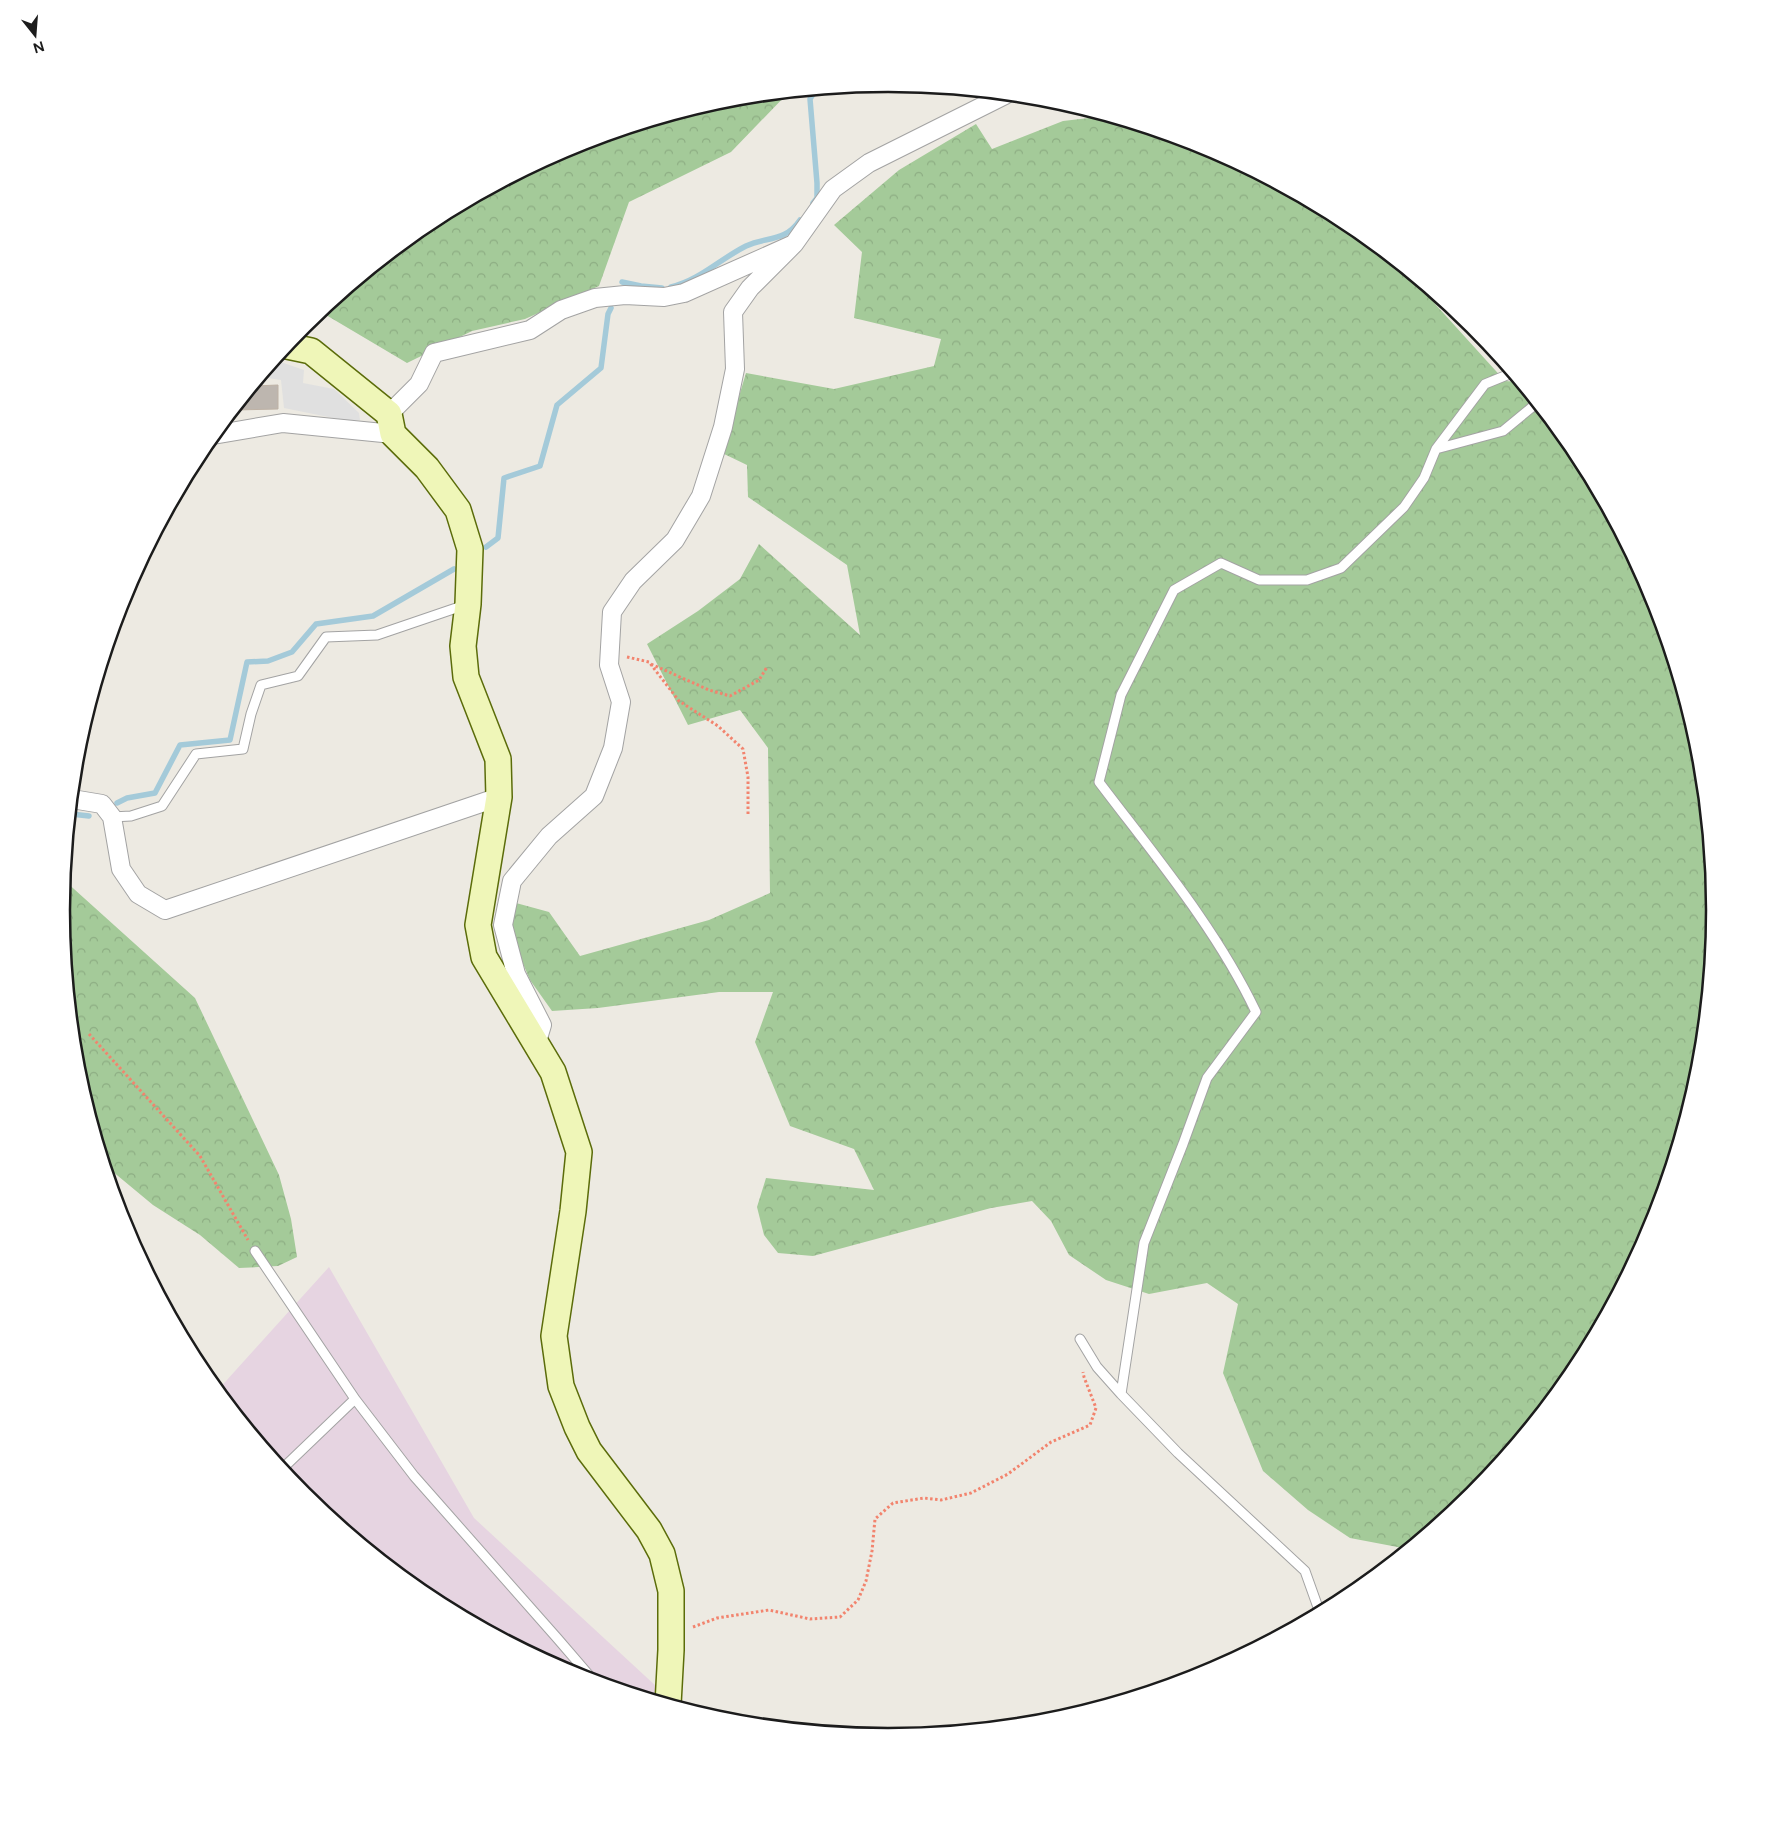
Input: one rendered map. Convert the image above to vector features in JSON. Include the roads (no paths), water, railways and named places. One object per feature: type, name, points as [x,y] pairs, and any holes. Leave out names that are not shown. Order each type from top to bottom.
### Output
[{"type":"street","points":[[536,1045],[542,1025],[516,974],[503,925],[512,881],[549,836],[594,796],[612,748],[621,702],[609,665],[612,612],[633,580],[675,540],[701,496],[722,427],[735,369],[733,312],[750,288],[794,244],[833,189],[869,163],[996,99]]},
{"type":"street","points":[[391,424],[419,384],[434,353],[530,330],[561,310],[594,298],[625,295],[664,297],[684,293],[794,244]]},
{"type":"street","points":[[295,348],[311,352],[391,424],[458,510],[470,549],[468,604],[463,646],[466,677],[498,759],[499,797],[478,925],[484,957],[553,1072],[579,1152],[573,1211],[554,1336],[560,1386],[589,1451],[649,1530],[662,1554],[671,1591],[668,1698]]},
{"type":"street","points":[[223,434],[283,423],[391,424]]},
{"type":"street","points":[[78,800],[102,804],[112,817],[121,869],[138,894],[165,910],[499,797]]},
{"type":"lane","points":[[1121,1394],[1144,1243],[1184,1144],[1207,1078],[1256,1012],[1244,988],[1193,905],[1099,782],[1122,694],[1174,590],[1221,563],[1260,580],[1307,580],[1341,568],[1404,506],[1424,478],[1436,449],[1485,384],[1507,375]]},
{"type":"lane","points":[[1436,449],[1503,430],[1533,406]]},
{"type":"lane","points":[[112,817],[131,816],[162,806],[196,754],[243,749],[251,714],[261,685],[298,676],[326,637],[377,635],[468,604]]},
{"type":"lane","points":[[255,1251],[354,1399],[414,1476],[585,1671]]},
{"type":"lane","points":[[1080,1339],[1097,1367],[1121,1394],[1178,1453],[1304,1571],[1318,1607]]},
{"type":"lane","points":[[287,1464],[354,1399]]},
{"type":"waterway","points":[[812,96],[810,99],[817,183],[817,198],[813,203]]},
{"type":"waterway","points":[[671,287],[701,274],[746,246],[781,236],[800,220]]},
{"type":"waterway","points":[[622,282],[662,288]]},
{"type":"waterway","points":[[486,547],[498,538],[504,478],[540,466],[557,405],[601,368],[608,314],[611,308]]},
{"type":"waterway","points":[[117,803],[127,798],[155,793],[180,745],[230,740],[247,662],[268,661],[292,652],[316,624],[373,616],[454,569]]},
{"type":"waterway","points":[[76,815],[89,816]]}]
